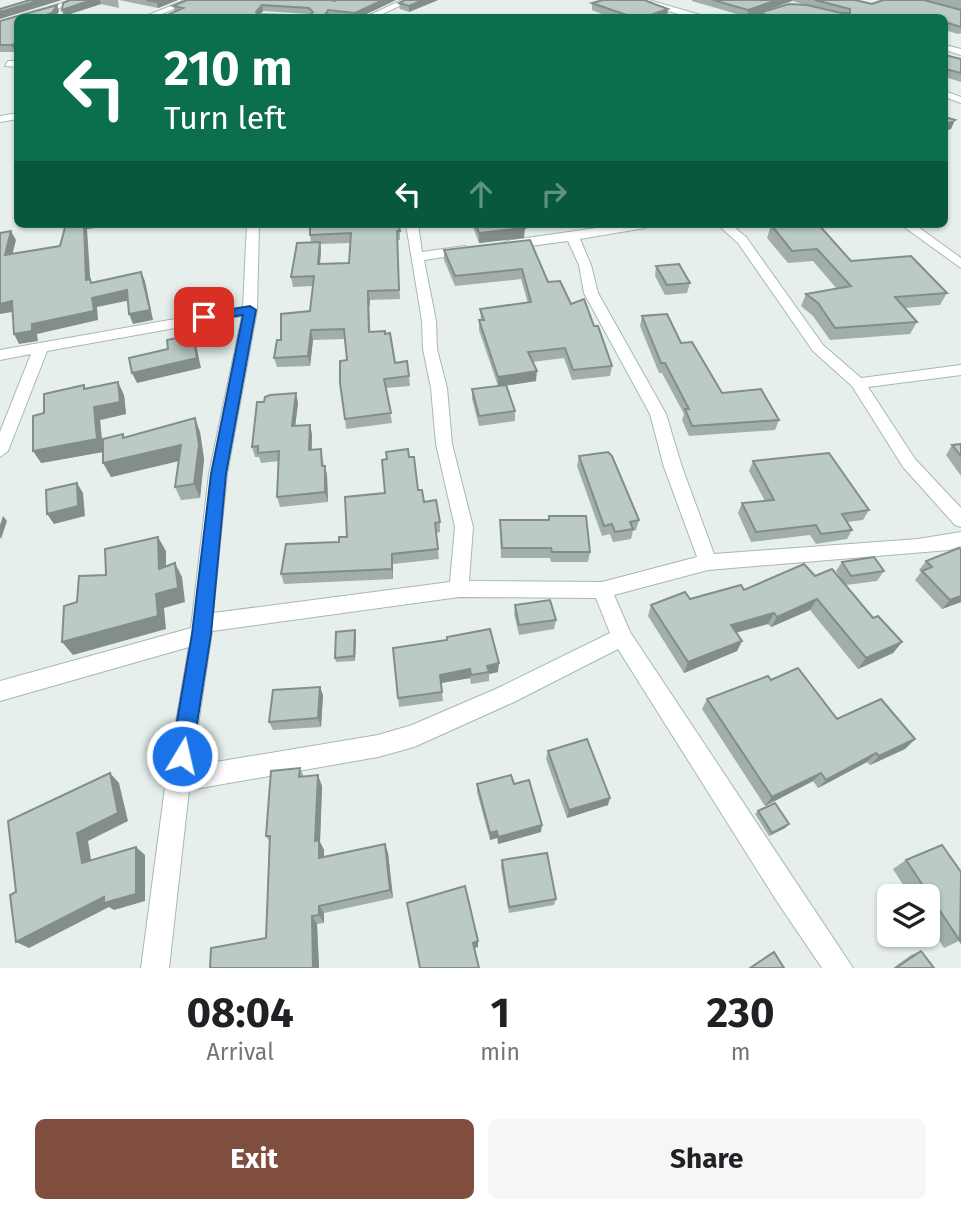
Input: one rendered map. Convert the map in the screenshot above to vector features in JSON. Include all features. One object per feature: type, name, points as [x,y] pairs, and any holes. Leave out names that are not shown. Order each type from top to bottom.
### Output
[{"type":"street","points":[[31,14],[78,0]]},
{"type":"street","points":[[155,14],[192,0]]},
{"type":"street","points":[[375,14],[408,0]]},
{"type":"street","points":[[652,3],[688,14]]},
{"type":"street","points":[[267,14],[282,6]]},
{"type":"street","points":[[49,9],[61,13]]},
{"type":"street","points":[[155,968],[178,780],[201,629],[218,474],[250,310],[253,228]]},
{"type":"street","points":[[412,228],[439,388],[444,444],[464,527],[459,589]]},
{"type":"street","points":[[416,257],[573,237],[616,228]]},
{"type":"street","points":[[728,228],[742,240],[818,348],[858,383],[909,463],[961,520]]},
{"type":"street","points":[[912,228],[961,264]]},
{"type":"street","points":[[573,237],[585,265],[591,293],[658,414],[673,467],[708,562]]},
{"type":"street","points":[[0,355],[250,310]]},
{"type":"street","points":[[0,451],[41,348]]},
{"type":"street","points":[[858,383],[961,370]]},
{"type":"street","points":[[0,691],[201,629],[459,589],[602,590],[708,562],[918,547],[961,539]]},
{"type":"street","points":[[602,590],[622,636],[785,891],[839,968]]},
{"type":"street","points":[[178,780],[378,746],[414,736],[506,695],[622,636]]},
{"type":"building","points":[[30,0],[40,0],[0,12],[0,9]]},
{"type":"building","points":[[70,0],[92,0],[62,10],[63,3]]},
{"type":"building","points":[[187,0],[383,0],[355,13],[328,10],[326,14],[311,14],[313,12],[309,8],[262,5],[256,12],[258,14],[169,14],[183,8],[173,6]]},
{"type":"building","points":[[405,0],[423,0],[409,6],[399,3]]},
{"type":"building","points":[[603,0],[644,0],[668,9],[654,14],[624,14],[592,3]]},
{"type":"building","points":[[713,0],[777,0],[748,10]]},
{"type":"building","points":[[815,0],[855,0],[872,4],[883,0],[924,0],[961,10],[961,27],[948,23],[948,14],[759,13],[789,4],[841,13],[850,13],[850,9]]},
{"type":"building","points":[[57,5],[49,14],[25,14]]},
{"type":"building","points":[[14,17],[14,44],[0,45],[0,21]]},
{"type":"building","points":[[948,56],[961,59],[961,73],[948,70]]},
{"type":"building","points":[[65,228],[84,228],[86,280],[90,279],[91,283],[141,272],[150,310],[129,314],[127,290],[92,298],[94,311],[32,324],[32,331],[14,334],[12,301],[0,304],[0,233],[11,231],[5,255],[60,246]]},
{"type":"building","points":[[310,228],[399,228],[400,231],[397,231],[399,290],[368,291],[369,332],[390,333],[395,363],[407,361],[409,376],[384,379],[391,413],[345,419],[340,383],[340,361],[347,360],[344,329],[311,330],[308,356],[274,358],[277,340],[281,340],[281,314],[310,311],[314,276],[291,277],[297,243],[320,242],[318,264],[349,263],[351,233],[310,235]]},
{"type":"building","points":[[477,228],[525,228],[479,233]]},
{"type":"building","points":[[773,228],[822,228],[851,261],[911,256],[947,293],[895,297],[917,322],[835,328],[818,303],[806,294],[851,286],[817,249],[792,251]]},
{"type":"building","points":[[530,240],[548,282],[560,281],[571,304],[584,299],[594,326],[598,326],[612,366],[573,370],[565,348],[528,352],[537,371],[498,377],[479,320],[484,320],[480,309],[531,302],[522,269],[455,276],[444,250]]},
{"type":"building","points":[[679,264],[690,283],[667,285],[656,266]]},
{"type":"building","points":[[667,314],[681,343],[692,342],[722,393],[761,389],[779,420],[692,426],[685,409],[689,409],[665,363],[661,363],[642,316]]},
{"type":"building","points":[[193,335],[197,358],[132,373],[129,358],[168,349],[167,340]]},
{"type":"building","points":[[118,382],[120,402],[94,407],[97,439],[33,451],[33,416],[44,413],[44,394],[84,385],[84,389]]},
{"type":"building","points":[[506,385],[515,411],[479,416],[472,389]]},
{"type":"building","points":[[296,393],[292,426],[310,425],[309,450],[321,449],[322,466],[325,466],[325,492],[277,497],[279,451],[258,453],[258,446],[252,447],[257,402],[264,402],[265,397],[270,395]]},
{"type":"building","points":[[195,418],[199,445],[194,484],[175,487],[181,445],[103,463],[103,439],[123,434],[123,438]]},
{"type":"building","points":[[961,444],[961,456],[952,445]]},
{"type":"building","points":[[408,449],[409,457],[414,457],[418,490],[422,490],[424,502],[436,500],[440,522],[435,523],[438,549],[392,554],[392,569],[281,574],[286,544],[339,542],[339,537],[347,537],[345,497],[385,493],[382,460],[387,459],[386,452]]},
{"type":"building","points":[[608,452],[639,520],[630,522],[633,529],[615,532],[612,524],[604,526],[579,456]]},
{"type":"building","points":[[829,453],[869,510],[842,514],[852,530],[821,534],[816,525],[756,532],[742,503],[774,500],[753,461]]},
{"type":"building","points":[[77,483],[78,506],[47,514],[46,490]]},
{"type":"building","points":[[549,516],[586,516],[590,552],[552,552],[551,548],[502,548],[500,520],[549,520]]},
{"type":"building","points":[[158,537],[159,569],[175,563],[178,588],[156,594],[158,616],[62,642],[64,606],[77,602],[79,576],[106,575],[105,549]]},
{"type":"building","points":[[959,548],[961,596],[950,600],[922,571],[932,567],[926,561]]},
{"type":"building","points":[[874,557],[884,571],[851,576],[842,562]]},
{"type":"building","points":[[804,564],[815,576],[832,569],[873,618],[878,616],[902,642],[866,658],[817,599],[777,617],[774,613],[731,625],[742,641],[688,662],[651,605],[685,592],[690,599],[741,585],[744,590]]},
{"type":"building","points":[[550,600],[556,620],[519,625],[515,605]]},
{"type":"building","points":[[490,629],[499,663],[487,666],[489,672],[471,675],[470,669],[440,675],[442,692],[398,698],[393,648],[447,640],[447,637]]},
{"type":"building","points":[[355,630],[354,656],[335,658],[336,632]]},
{"type":"building","points":[[798,668],[837,719],[881,699],[915,739],[879,756],[876,753],[826,780],[821,773],[772,797],[707,699],[768,676],[771,680]]},
{"type":"building","points":[[320,687],[318,718],[269,722],[273,690]]},
{"type":"building","points":[[587,739],[610,798],[569,810],[548,751]]},
{"type":"building","points":[[300,768],[299,777],[318,775],[315,841],[319,840],[319,858],[385,844],[390,890],[319,906],[319,915],[312,916],[313,968],[210,968],[211,948],[266,938],[270,836],[266,836],[271,771]]},
{"type":"building","points":[[110,773],[118,813],[77,833],[82,863],[136,847],[136,894],[104,903],[104,897],[16,942],[10,895],[16,892],[8,821]]},
{"type":"building","points":[[511,775],[514,784],[529,780],[542,825],[498,837],[497,831],[490,833],[477,784]]},
{"type":"building","points":[[775,803],[789,824],[772,833],[758,811]]},
{"type":"building","points":[[942,845],[961,872],[960,941],[940,911],[940,884],[922,884],[906,860]]},
{"type":"building","points":[[547,853],[556,899],[509,907],[502,860]]},
{"type":"building","points":[[465,886],[478,941],[473,943],[479,968],[420,968],[407,903]]},
{"type":"building","points":[[921,951],[934,968],[896,968]]},
{"type":"building","points":[[774,952],[784,968],[750,968]]},
{"type":"route","points":[[182,756],[201,634],[218,474],[250,310],[204,317]]}]
